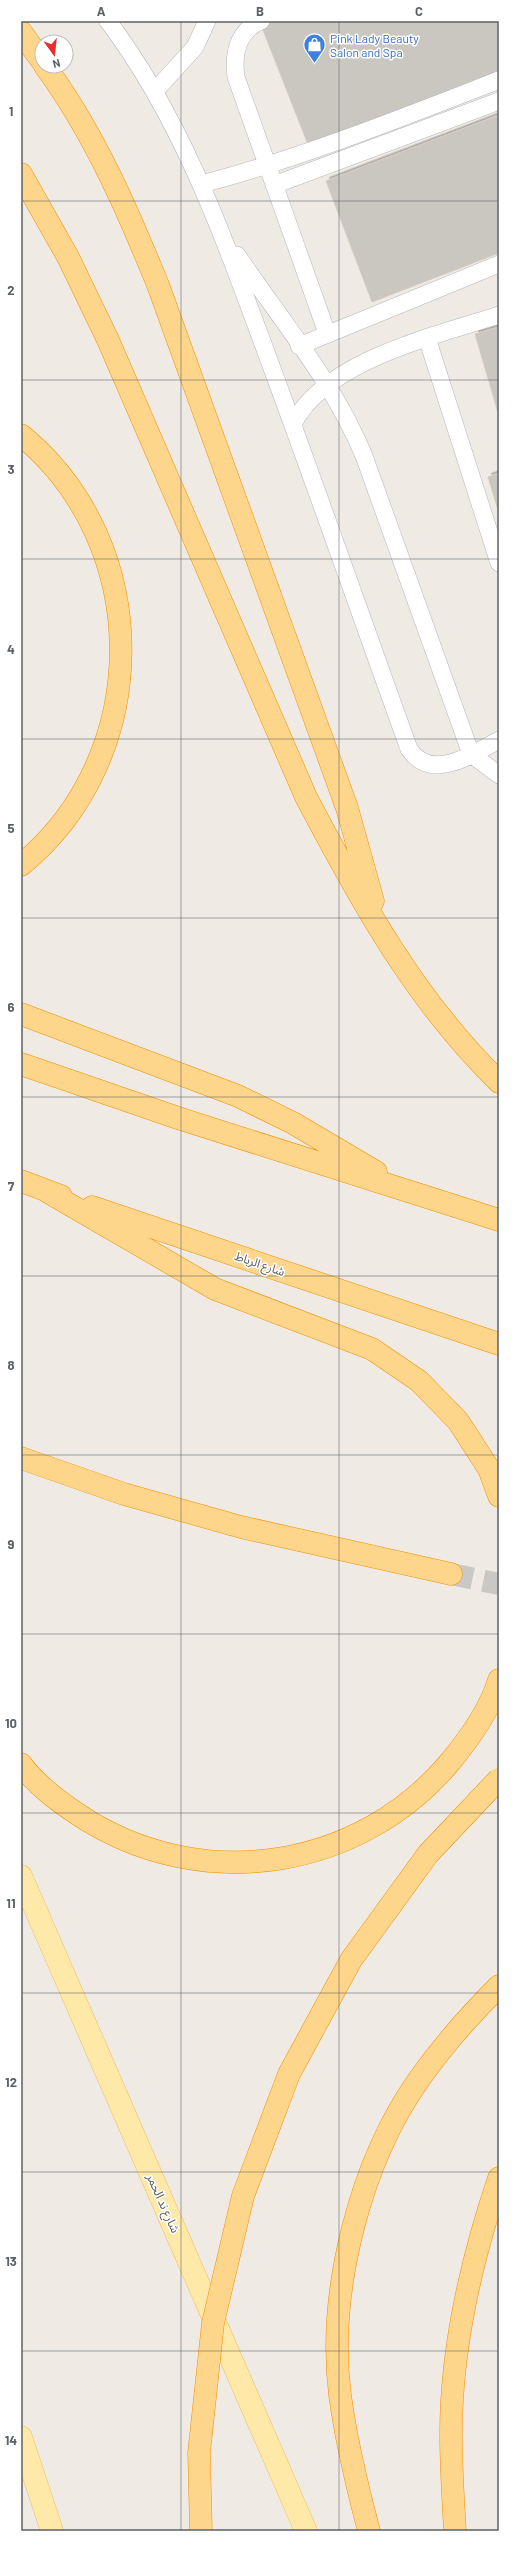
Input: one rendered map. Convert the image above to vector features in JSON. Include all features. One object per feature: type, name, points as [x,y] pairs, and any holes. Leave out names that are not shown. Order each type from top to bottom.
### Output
[{"type":"highway","points":[[21,32],[34,50]]},
{"type":"highway","points":[[50,74],[94,145],[129,214],[158,285],[347,808],[380,929]]},
{"type":"highway","points":[[21,174],[68,257],[108,340],[306,797],[334,851],[420,993],[467,1051],[499,1082]]},
{"type":"highway","points":[[21,435],[57,471],[77,500],[95,532],[107,565],[122,638],[121,677],[115,717],[103,754],[85,790],[63,823],[37,852],[21,865]]},
{"type":"highway","points":[[21,1014],[238,1096],[314,1134],[408,1191]]},
{"type":"highway","points":[[21,1064],[182,1119],[499,1220]]},
{"type":"highway","name":"شارع الرباط","points":[[21,1181],[48,1192],[499,1344]]},
{"type":"highway","points":[[48,1192],[215,1289],[372,1350],[419,1381],[458,1421],[489,1469],[499,1496]]},
{"type":"highway","points":[[21,1458],[124,1494],[234,1524],[451,1574]]},
{"type":"highway","points":[[21,1764],[67,1808],[116,1837],[170,1856],[212,1862],[226,1863],[283,1859],[338,1844],[370,1828],[389,1818],[433,1782],[470,1738],[499,1680]]},
{"type":"highway","points":[[201,2531],[199,2453],[213,2323],[243,2196],[290,2074],[351,1960],[428,1854],[499,1779]]},
{"type":"highway","points":[[369,2531],[351,2459],[340,2393],[338,2327],[346,2262],[362,2198],[386,2136],[419,2079],[459,2026],[499,1986]]},
{"type":"highway","points":[[455,2531],[451,2433],[459,2335],[479,2238],[499,2178]]},
{"type":"main road","name":"شارع ند الحمر","points":[[21,1876],[306,2531]]},
{"type":"main road","points":[[21,2437],[52,2531]]},
{"type":"lane","points":[[108,21],[155,91],[202,184],[222,233],[293,424],[408,748],[413,756],[429,765],[438,766],[471,754],[499,740]]},
{"type":"lane","points":[[155,91],[195,48],[207,21]]},
{"type":"lane","points":[[261,21],[246,31],[240,41],[234,56],[236,77],[327,333]]},
{"type":"lane","points":[[202,184],[268,167],[499,80]]},
{"type":"lane","points":[[274,185],[499,101]]},
{"type":"lane","points":[[222,233],[327,385],[351,426],[364,456],[471,754],[499,775]]},
{"type":"lane","points":[[299,346],[327,333],[499,264]]},
{"type":"lane","points":[[293,424],[311,398],[327,385],[379,357],[427,338],[499,315]]},
{"type":"lane","points":[[427,338],[499,563]]},
{"type":"building","points":[[272,21],[499,21],[499,73],[309,147],[261,25]]},
{"type":"building","points":[[499,115],[499,253],[372,302],[326,181]]},
{"type":"building","points":[[499,327],[499,416],[475,334]]},
{"type":"building","points":[[499,473],[499,513],[488,477]]},
{"type":"tunnel","points":[[451,1574],[499,1584]]},
{"type":"place","name":"Pink Lady Beauty Salon and Spa","points":[[314,64]]}]
